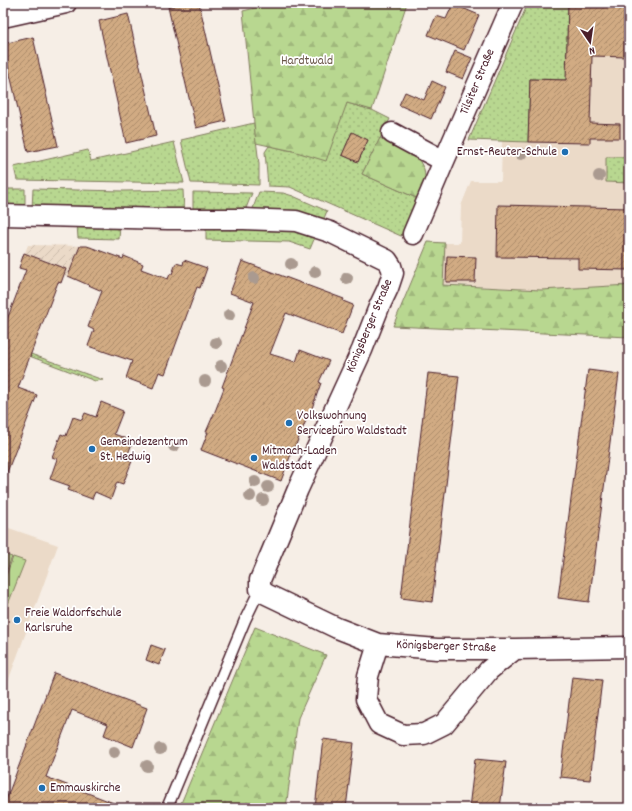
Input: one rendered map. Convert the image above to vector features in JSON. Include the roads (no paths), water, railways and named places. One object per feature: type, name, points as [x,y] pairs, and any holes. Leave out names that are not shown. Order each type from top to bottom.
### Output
[{"type":"street","points":[[3,18],[66,3]]},
{"type":"street","name":"Tilsiter Straße","points":[[414,234],[513,3]]},
{"type":"street","points":[[392,133],[444,161]]},
{"type":"street","name":"Königsberger Straße","points":[[3,216],[296,221],[330,232],[387,260],[391,266],[392,273],[388,288],[362,350],[298,489],[260,580],[260,589],[266,594],[337,628],[378,644],[437,649],[629,647]]},
{"type":"street","name":"Königsberger Straße","points":[[378,644],[368,676],[366,699],[379,724],[403,735],[424,734],[444,724],[489,670],[515,649]]},
{"type":"lane","points":[[166,808],[260,589]]},
{"type":"place","name":"Ernst-Reuter-Schule","points":[[565,152]]},
{"type":"place","name":"Volkswohnung Servicebüro Waldstadt","points":[[289,423]]},
{"type":"place","name":"Gemeindezentrum St. Hedwig","points":[[92,449]]},
{"type":"place","name":"Mitmach-Laden Waldstadt","points":[[254,458]]},
{"type":"place","name":"Freie Waldorfschule Karlsruhe","points":[[17,620]]},
{"type":"place","name":"Emmauskirche","points":[[42,788]]},
{"type":"park label","name":"Hardtwald","points":[[307,61]]}]
